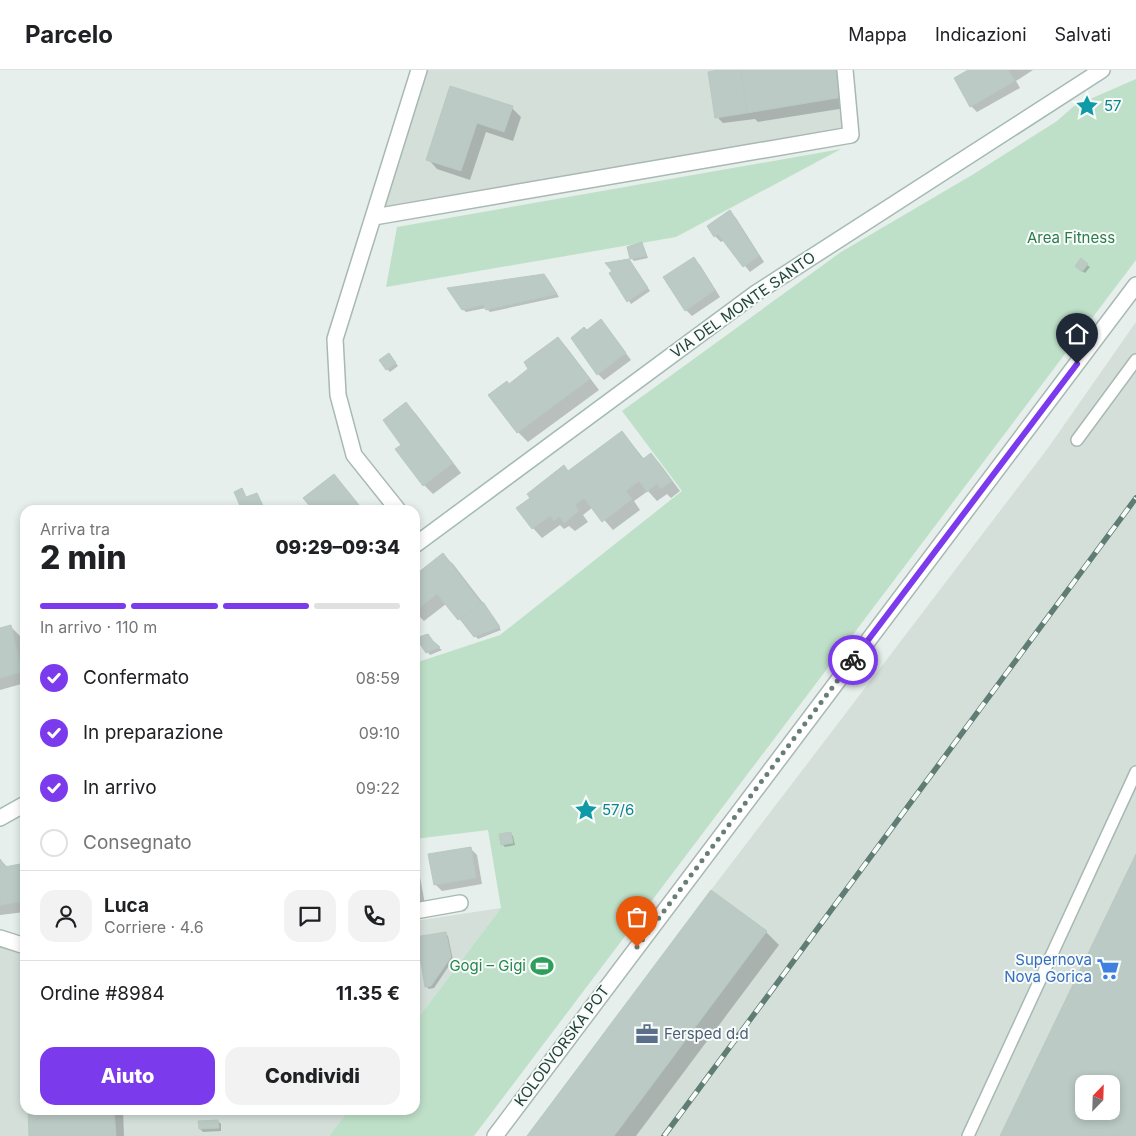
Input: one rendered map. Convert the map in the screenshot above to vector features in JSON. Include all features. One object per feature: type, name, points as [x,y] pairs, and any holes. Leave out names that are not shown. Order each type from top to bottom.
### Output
[{"type":"street","points":[[394,505],[354,455],[338,395],[335,339],[419,70]]},
{"type":"street","points":[[374,217],[851,135],[845,70]]},
{"type":"street","name":"VIA DEL MONTE SANTO","points":[[420,537],[756,292],[1102,70]]},
{"type":"street","name":"KOLODVORSKA POT","points":[[495,1136],[1136,286]]},
{"type":"street","points":[[0,818],[20,807]]},
{"type":"street","points":[[420,910],[460,903]]},
{"type":"street","points":[[0,938],[20,944]]},
{"type":"lane","points":[[1077,440],[1136,360]]},
{"type":"lane","points":[[968,1136],[1136,772]]},
{"type":"shaded area","points":[[419,70],[845,70],[851,135],[374,217]]},
{"type":"shaded area","points":[[1136,322],[1136,1136],[527,1136],[711,890],[1048,448]]},
{"type":"shaded area","points":[[501,908],[420,1015],[420,920]]},
{"type":"shaded area","points":[[0,946],[20,952],[20,1115],[345,1115],[329,1136],[0,1136]]},
{"type":"green space","name":"Area Fitness","points":[[1136,79],[1136,260],[474,1136],[329,1136],[345,1115],[420,1115],[420,1015],[501,908],[488,830],[420,838],[420,661],[500,635],[682,491],[622,411],[841,252],[972,175],[1057,121],[1074,106]]},
{"type":"green space","points":[[841,149],[676,237],[386,287],[397,227]]},
{"type":"building","points":[[741,70],[747,113],[715,118],[708,72]]},
{"type":"building","points":[[741,70],[840,70],[843,97],[747,113]]},
{"type":"building","points":[[968,70],[1008,70],[1015,81],[970,107],[954,78]]},
{"type":"building","points":[[450,86],[513,106],[504,132],[477,123],[461,171],[426,160]]},
{"type":"building","points":[[730,210],[759,256],[743,267],[718,234],[714,237],[707,226]]},
{"type":"building","points":[[642,242],[646,256],[630,259],[627,247]]},
{"type":"building","points":[[694,257],[715,290],[685,311],[663,277]]},
{"type":"building","points":[[1081,258],[1088,264],[1082,272],[1075,266]]},
{"type":"building","points":[[629,259],[648,288],[627,302],[609,273],[612,271],[605,263]]},
{"type":"building","points":[[544,274],[557,294],[486,310],[483,305],[462,310],[447,288]]},
{"type":"building","points":[[601,319],[626,353],[597,375],[571,338],[584,327],[587,330]]},
{"type":"building","points":[[558,337],[590,379],[517,433],[488,395],[507,381],[509,384],[528,369],[524,362]]},
{"type":"building","points":[[389,353],[396,363],[386,370],[379,360]]},
{"type":"building","points":[[406,402],[453,463],[423,486],[395,449],[401,445],[383,420]]},
{"type":"building","points":[[622,431],[643,459],[651,453],[672,481],[661,489],[657,484],[647,492],[639,481],[626,491],[632,499],[602,522],[584,498],[575,505],[579,511],[564,523],[559,516],[554,521],[550,516],[532,529],[516,508],[530,498],[527,494],[564,465],[568,471]]},
{"type":"building","points":[[334,474],[359,505],[309,505],[303,498]]},
{"type":"building","points":[[242,488],[246,497],[257,493],[263,505],[240,505],[234,492]]},
{"type":"building","points":[[443,553],[482,604],[458,620],[437,594],[420,607],[420,571]]},
{"type":"building","points":[[483,602],[500,627],[474,637],[460,619]]},
{"type":"building","points":[[11,625],[20,663],[20,673],[0,678],[0,628]]},
{"type":"building","points":[[428,634],[440,647],[426,653],[420,644],[420,637]]},
{"type":"building","points":[[511,832],[513,843],[501,845],[499,834]]},
{"type":"building","points":[[471,847],[476,878],[434,885],[428,854]]},
{"type":"building","name":"Supernova Nova Gorica","points":[[1136,854],[1136,1136],[1000,1136]]},
{"type":"building","points":[[0,859],[5,867],[20,864],[20,902],[0,905]]},
{"type":"building","name":"Fersped d.d","points":[[711,890],[767,931],[614,1136],[527,1136]]},
{"type":"building","points":[[446,932],[451,957],[431,986],[425,987],[420,957],[420,936]]},
{"type":"building","points":[[28,1115],[114,1115],[116,1136],[29,1136]]},
{"type":"building","points":[[218,1120],[219,1128],[199,1129],[198,1121]]},
{"type":"railway","points":[[664,1136],[1136,498]]},
{"type":"way so far","points":[[637,947],[853,660]]},
{"type":"place","name":"57","points":[[1087,106]]},
{"type":"place","name":"57/6","points":[[586,810]]},
{"type":"place","name":"Gogi – Gigi","points":[[542,966]]},
{"type":"place","name":"Supernova Nova Gorica","points":[[1108,969]]},
{"type":"place","name":"Fersped d.d","points":[[647,1034]]},
{"type":"route","points":[[853,660],[1077,364]]}]
